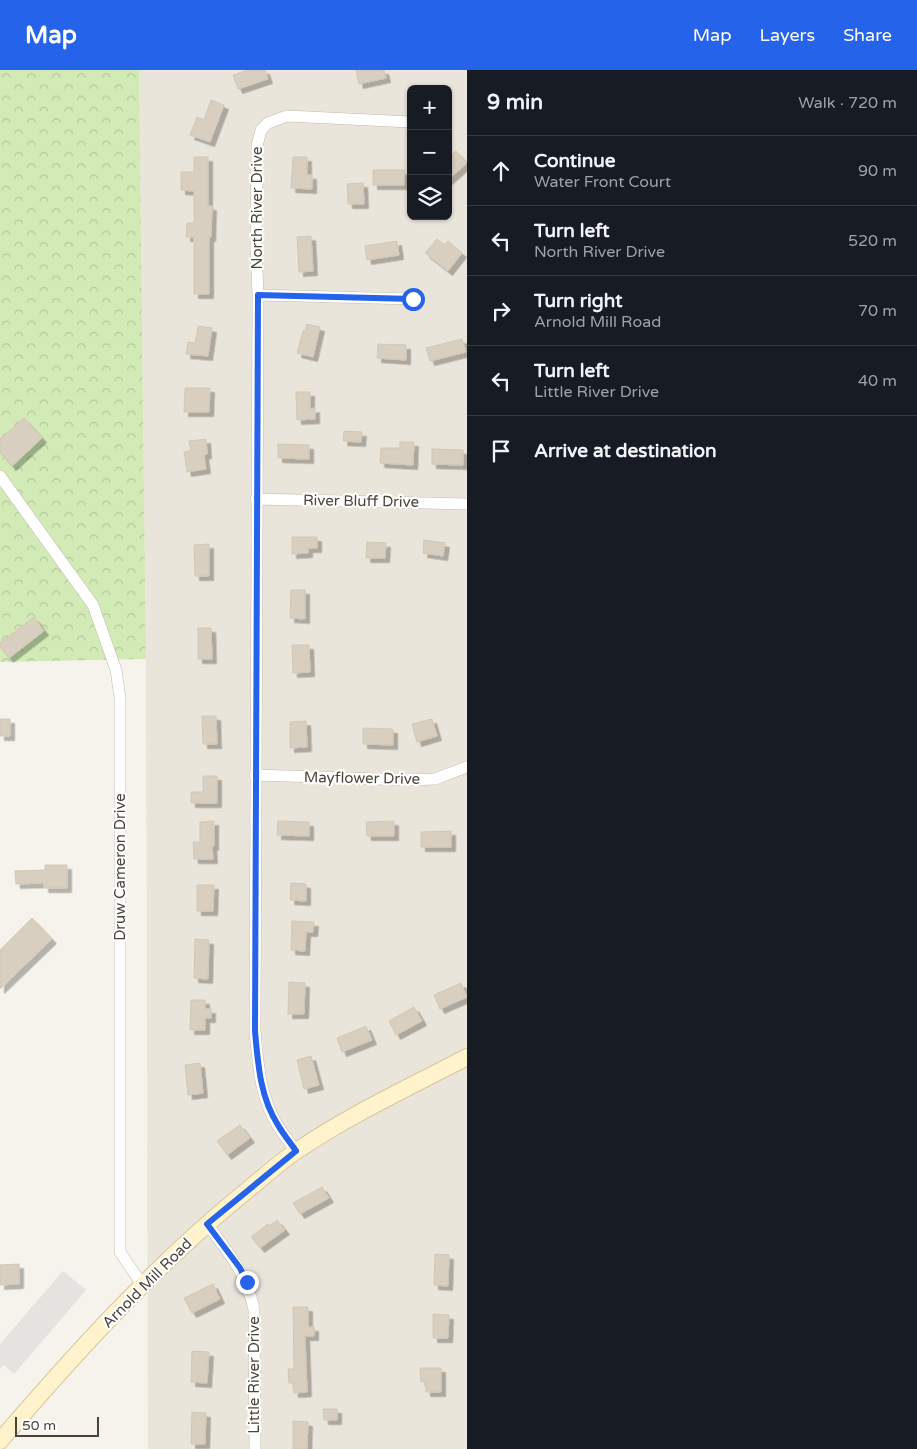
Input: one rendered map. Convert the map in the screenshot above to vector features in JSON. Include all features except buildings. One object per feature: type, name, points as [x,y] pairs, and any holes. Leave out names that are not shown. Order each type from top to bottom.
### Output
[{"type":"main road","name":"Arnold Mill Road","points":[[0,1441],[28,1407],[143,1286],[207,1224],[296,1151],[340,1123],[467,1057]]},
{"type":"street","name":"North River Drive","points":[[296,1151],[278,1125],[268,1106],[258,1064],[255,1031],[257,146],[261,130],[268,123],[288,116],[407,122]]},
{"type":"street","points":[[258,295],[413,299]]},
{"type":"street","name":"Druw Cameron Drive","points":[[0,476],[93,605],[116,670],[120,698],[120,1252],[143,1286]]},
{"type":"street","name":"River Bluff Drive","points":[[256,499],[467,504]]},
{"type":"street","name":"Mayflower Drive","points":[[255,775],[408,780],[435,778],[467,767]]},
{"type":"street","name":"Little River Drive","points":[[207,1224],[240,1268],[252,1296],[254,1310],[254,1449]]},
{"type":"shaded area","points":[[139,70],[467,70],[467,1449],[148,1449],[146,659]]},
{"type":"shaded area","points":[[63,1271],[86,1290],[14,1374],[4,1365],[0,1369],[0,1344]]},
{"type":"green space","points":[[0,70],[139,70],[146,659],[0,662]]},
{"type":"route","points":[[247,1282],[240,1268],[207,1224],[296,1151],[278,1125],[268,1106],[258,1064],[255,1031],[258,295],[413,299]]}]
